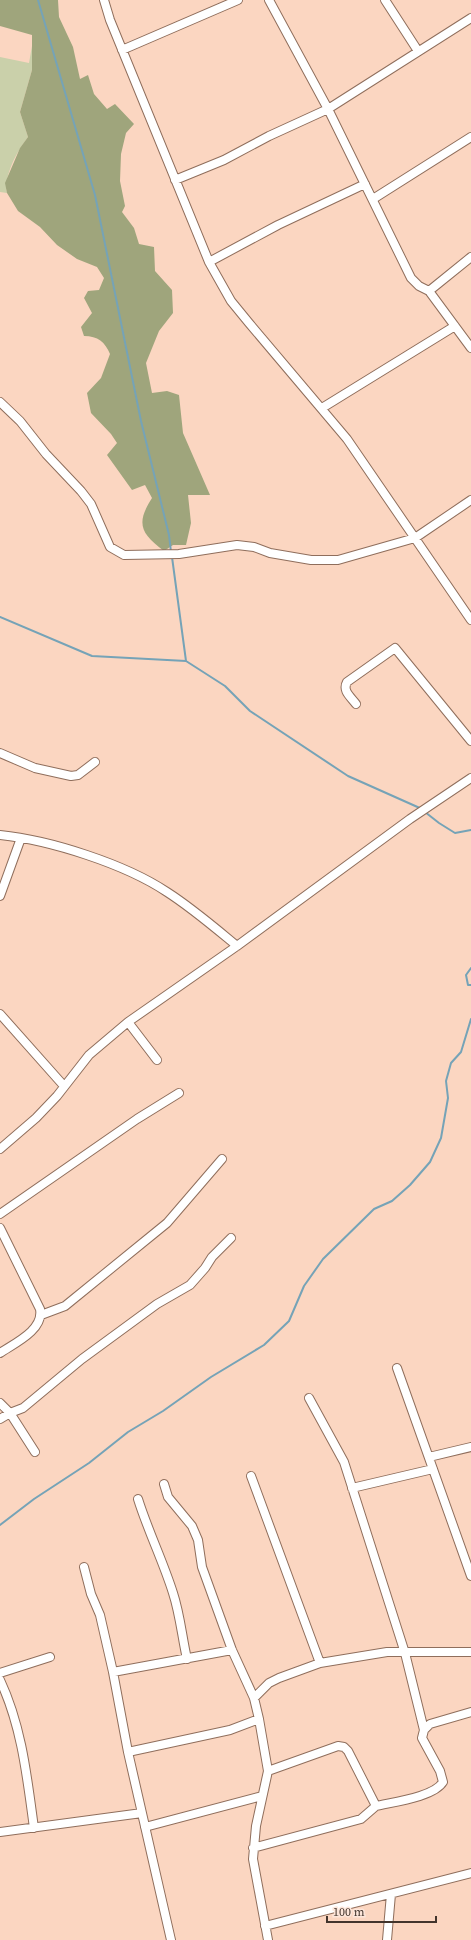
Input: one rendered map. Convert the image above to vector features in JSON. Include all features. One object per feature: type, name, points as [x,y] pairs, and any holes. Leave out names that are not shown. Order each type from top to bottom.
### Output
[{"type":"street","points":[[104,0],[122,50],[209,262],[231,301],[347,439],[471,620]]},
{"type":"street","points":[[122,50],[238,0]]},
{"type":"street","points":[[269,0],[328,109],[411,278],[419,286],[429,291],[471,348]]},
{"type":"street","points":[[385,0],[418,52]]},
{"type":"street","points":[[175,180],[224,160],[269,136],[328,109],[471,18]]},
{"type":"street","points":[[373,199],[471,137]]},
{"type":"street","points":[[209,262],[278,225],[365,184]]},
{"type":"street","points":[[429,291],[471,257]]},
{"type":"street","points":[[322,408],[455,326]]},
{"type":"street","points":[[0,402],[20,421],[46,454],[81,491],[91,504],[110,547],[124,555],[179,554],[237,545],[254,547],[270,553],[311,560],[338,560],[415,538],[471,500]]},
{"type":"street","points":[[356,704],[345,691],[347,682],[395,648],[471,741]]},
{"type":"street","points":[[0,753],[35,768],[71,776],[78,775],[94,762]]},
{"type":"street","points":[[0,1149],[36,1118],[89,1054],[128,1022],[237,946],[410,819],[471,778]]},
{"type":"street","points":[[0,835],[40,841],[96,858],[166,891],[197,912],[237,946]]},
{"type":"street","points":[[0,896],[21,838]]},
{"type":"street","points":[[0,1014],[64,1086]]},
{"type":"street","points":[[128,1022],[157,1060]]},
{"type":"street","points":[[0,1214],[137,1119],[179,1093]]},
{"type":"street","points":[[41,1315],[65,1306],[167,1223],[222,1159]]},
{"type":"street","points":[[0,1228],[40,1309],[41,1315],[35,1329],[0,1353]]},
{"type":"street","points":[[0,1419],[23,1408],[82,1359],[157,1304],[190,1285],[206,1268],[212,1257],[231,1238]]},
{"type":"street","points":[[397,1368],[471,1576]]},
{"type":"street","points":[[253,1848],[361,1819],[376,1806],[428,1793],[439,1788],[443,1782],[440,1771],[422,1738],[424,1730],[405,1653],[344,1462],[309,1398]]},
{"type":"street","points":[[0,1402],[10,1413],[35,1452]]},
{"type":"street","points":[[429,1457],[471,1447]]},
{"type":"street","points":[[352,1488],[433,1469]]},
{"type":"street","points":[[251,1476],[320,1662]]},
{"type":"street","points":[[164,1484],[168,1497],[192,1526],[198,1540],[202,1567],[232,1650],[254,1698],[259,1719],[268,1771],[253,1848],[253,1859],[268,1940]]},
{"type":"street","points":[[138,1498],[147,1528],[160,1557],[174,1595],[187,1659]]},
{"type":"street","points":[[84,1568],[91,1594],[100,1615],[113,1672],[128,1752],[171,1940]]},
{"type":"street","points":[[113,1672],[232,1650]]},
{"type":"street","points":[[254,1698],[269,1683],[278,1678],[320,1662],[387,1652],[471,1652]]},
{"type":"street","points":[[0,1673],[50,1657]]},
{"type":"street","points":[[0,1680],[12,1708],[20,1736],[34,1828]]},
{"type":"street","points":[[424,1730],[430,1724],[471,1712]]},
{"type":"street","points":[[128,1752],[230,1730],[259,1719]]},
{"type":"street","points":[[268,1771],[338,1746],[344,1747],[348,1751],[376,1806]]},
{"type":"street","points":[[145,1828],[262,1796]]},
{"type":"street","points":[[0,1832],[142,1813]]},
{"type":"street","points":[[265,1926],[471,1873]]},
{"type":"street","points":[[387,1940],[391,1894]]},
{"type":"green space","points":[[0,0],[58,0],[59,17],[73,47],[80,79],[88,75],[94,94],[107,109],[115,104],[134,124],[126,133],[121,154],[120,181],[125,206],[122,212],[134,228],[139,244],[154,247],[155,271],[172,290],[173,313],[159,331],[146,363],[152,393],[167,391],[179,395],[183,433],[210,495],[188,495],[191,523],[186,545],[173,545],[164,551],[145,533],[142,521],[152,498],[145,485],[132,490],[107,455],[117,443],[111,434],[91,413],[87,393],[101,378],[110,354],[106,346],[100,340],[89,336],[84,336],[81,327],[92,313],[84,298],[88,291],[99,290],[104,278],[97,267],[77,259],[57,245],[40,227],[18,211],[7,193],[5,183],[20,148],[28,137],[20,112],[32,70],[32,35],[0,26]]},
{"type":"green space","points":[[32,46],[32,70],[20,112],[28,137],[16,156],[9,171],[7,178],[7,193],[0,192],[0,57],[29,63]]},
{"type":"waterway","points":[[38,0],[95,195],[141,421],[169,535],[171,552]]},
{"type":"waterway","points":[[172,557],[186,661]]},
{"type":"waterway","points":[[0,617],[92,656],[186,661],[225,686],[250,711],[348,776],[422,809]]},
{"type":"waterway","points":[[425,812],[455,833],[471,830]]},
{"type":"waterway","points":[[471,968],[466,975],[468,985],[471,985]]},
{"type":"waterway","points":[[0,1525],[34,1499],[89,1463],[128,1432],[163,1411],[211,1377],[264,1345],[289,1321],[304,1286],[323,1259],[374,1209],[392,1201],[410,1185],[430,1162],[441,1138],[448,1098],[446,1081],[451,1063],[461,1052],[471,1019]]}]
